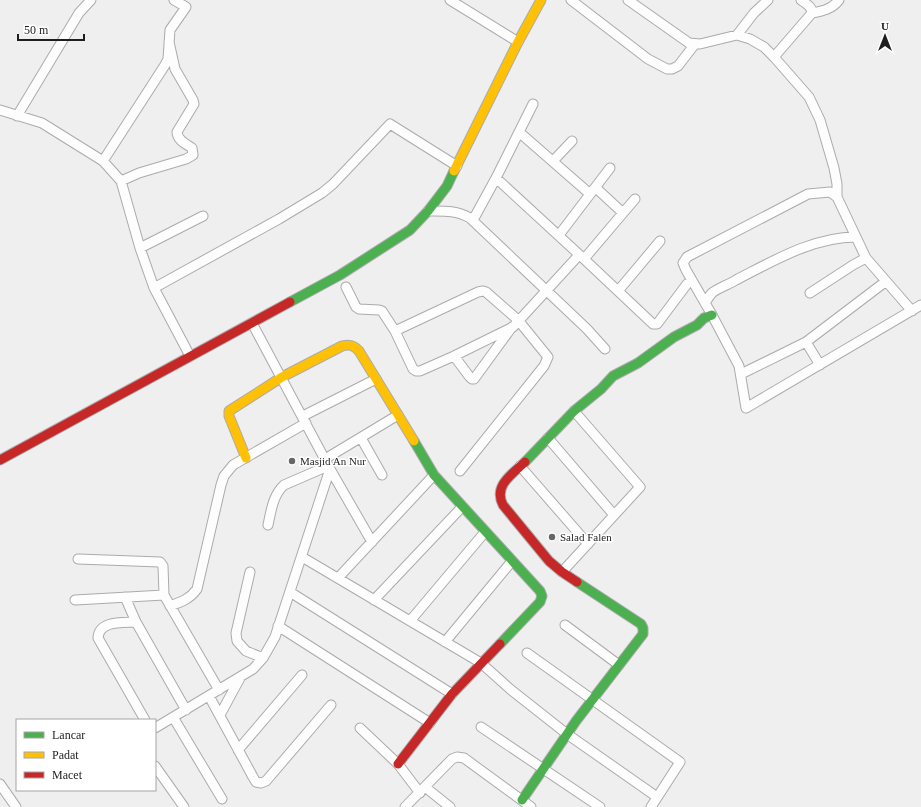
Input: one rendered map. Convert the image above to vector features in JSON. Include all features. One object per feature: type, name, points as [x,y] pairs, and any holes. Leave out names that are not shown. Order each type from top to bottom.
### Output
[{"type":"street","points":[[17,116],[79,13],[91,0]]},
{"type":"street","points":[[103,161],[168,59],[170,30],[186,7],[174,0]]},
{"type":"street","points":[[450,0],[518,42]]},
{"type":"street","points":[[0,460],[340,275],[401,237],[419,222],[447,186],[518,42],[541,0]]},
{"type":"street","points":[[571,0],[613,33],[661,67],[672,69],[678,66],[695,44]]},
{"type":"street","points":[[628,0],[689,43],[700,44],[738,35],[750,39],[764,47],[774,57],[809,97],[820,120],[834,168],[838,197],[866,258],[885,282],[912,310]]},
{"type":"street","points":[[738,35],[754,13],[768,0]]},
{"type":"street","points":[[801,0],[812,9],[812,13]]},
{"type":"street","points":[[774,57],[812,13],[828,9],[834,6],[839,0]]},
{"type":"street","points":[[121,181],[186,159],[193,155],[192,148],[179,139],[177,132],[194,104],[194,100],[175,69],[169,42]]},
{"type":"street","points":[[473,220],[533,104]]},
{"type":"street","points":[[0,110],[42,124],[103,161],[121,181],[140,248],[154,288],[190,356]]},
{"type":"street","points":[[154,288],[279,219],[322,193],[333,184],[390,124],[457,166]]},
{"type":"street","points":[[519,132],[553,161],[623,213]]},
{"type":"street","points":[[553,161],[572,141]]},
{"type":"street","points":[[558,235],[610,168]]},
{"type":"street","points":[[496,178],[651,323],[655,325],[658,324],[687,284]]},
{"type":"street","points":[[838,197],[830,192],[808,194],[686,257],[683,263],[739,366],[746,408],[921,305]]},
{"type":"street","points":[[454,356],[469,376],[472,379],[474,378],[516,323],[546,290],[582,257],[635,199]]},
{"type":"street","points":[[428,211],[454,211],[473,220],[587,328],[605,349]]},
{"type":"street","points":[[140,248],[203,216]]},
{"type":"street","points":[[705,303],[712,293],[773,260],[831,239],[856,237]]},
{"type":"street","points":[[618,291],[660,242]]},
{"type":"street","points":[[810,293],[866,258]]},
{"type":"street","points":[[741,374],[806,342],[885,282]]},
{"type":"street","points":[[346,287],[356,307],[362,310],[382,311],[395,332],[412,369],[416,372],[420,372],[454,356],[516,323]]},
{"type":"street","points":[[395,332],[478,292],[483,291],[486,292],[548,357],[547,362],[460,471]]},
{"type":"street","points":[[522,800],[544,770],[567,734],[619,664],[644,634],[641,624],[562,572],[549,561],[502,505],[499,498],[501,486],[574,411],[601,389],[613,376],[638,363],[674,337],[697,325],[704,318],[712,315]]},
{"type":"street","points":[[252,322],[328,465],[372,542]]},
{"type":"street","points":[[806,342],[820,365]]},
{"type":"street","points":[[246,458],[228,412],[282,377],[342,346],[348,344],[354,346],[359,351],[434,475],[540,591],[542,596],[540,602],[452,694],[398,764]]},
{"type":"street","points":[[170,606],[193,596],[197,589],[221,485],[224,476],[233,465],[304,420],[376,379]]},
{"type":"street","points":[[562,572],[640,487],[574,411]]},
{"type":"street","points":[[268,525],[278,490],[284,485],[328,465],[361,438],[398,416]]},
{"type":"street","points":[[361,438],[382,475]]},
{"type":"street","points":[[548,438],[614,515]]},
{"type":"street","points":[[156,727],[253,670],[263,658],[275,637],[302,557],[328,465]]},
{"type":"street","points":[[520,466],[588,544]]},
{"type":"street","points":[[338,578],[434,475]]},
{"type":"street","points":[[374,600],[462,507]]},
{"type":"street","points":[[410,621],[485,532]]},
{"type":"street","points":[[302,557],[481,664],[567,734],[657,798]]},
{"type":"street","points":[[78,559],[160,562],[163,566],[164,595],[219,690]]},
{"type":"street","points":[[445,642],[512,561]]},
{"type":"street","points":[[250,572],[236,633],[236,641],[246,651],[263,658]]},
{"type":"street","points":[[290,592],[452,694]]},
{"type":"street","points":[[75,600],[164,595]]},
{"type":"street","points":[[125,597],[136,622],[186,710]]},
{"type":"street","points":[[136,622],[103,626],[98,633],[98,638],[144,719]]},
{"type":"street","points":[[565,625],[619,664]]},
{"type":"street","points":[[278,626],[430,723]]},
{"type":"street","points":[[527,653],[680,762],[651,807]]},
{"type":"street","points":[[238,750],[302,676]]},
{"type":"street","points":[[220,715],[240,677]]},
{"type":"street","points":[[209,696],[256,782],[261,783],[266,781],[331,705]]},
{"type":"street","points":[[173,717],[222,799]]},
{"type":"street","points":[[482,727],[600,807]]},
{"type":"street","points":[[360,728],[423,790],[450,807]]},
{"type":"street","points":[[405,807],[452,759],[457,757],[464,758],[531,807]]},
{"type":"street","points":[[156,767],[184,807]]},
{"type":"street","points":[[0,784],[16,807]]},
{"type":"traffic: fast","points":[[290,302],[340,275],[410,230],[428,211],[447,186],[454,171]]},
{"type":"traffic: fast","points":[[525,462],[574,411],[601,389],[613,376],[638,363],[674,337],[697,325],[704,318],[712,315]]},
{"type":"traffic: fast","points":[[414,441],[434,475],[540,591],[542,596],[540,602],[500,644]]},
{"type":"traffic: fast","points":[[522,800],[576,721],[643,634],[641,624],[577,582]]},
{"type":"traffic: slow","points":[[454,171],[518,42],[541,0]]},
{"type":"traffic: slow","points":[[246,458],[229,416],[229,411],[282,377],[342,346],[347,345],[353,346],[359,351],[414,441]]},
{"type":"traffic: jam","points":[[0,460],[290,302]]},
{"type":"traffic: jam","points":[[525,462],[505,481],[502,486],[500,492],[503,505],[549,561],[577,582]]},
{"type":"traffic: jam","points":[[398,764],[452,694],[500,644]]},
{"type":"place","name":"Masjid An Nur","points":[[292,461]]},
{"type":"place","name":"Salad Falen","points":[[552,537]]}]
